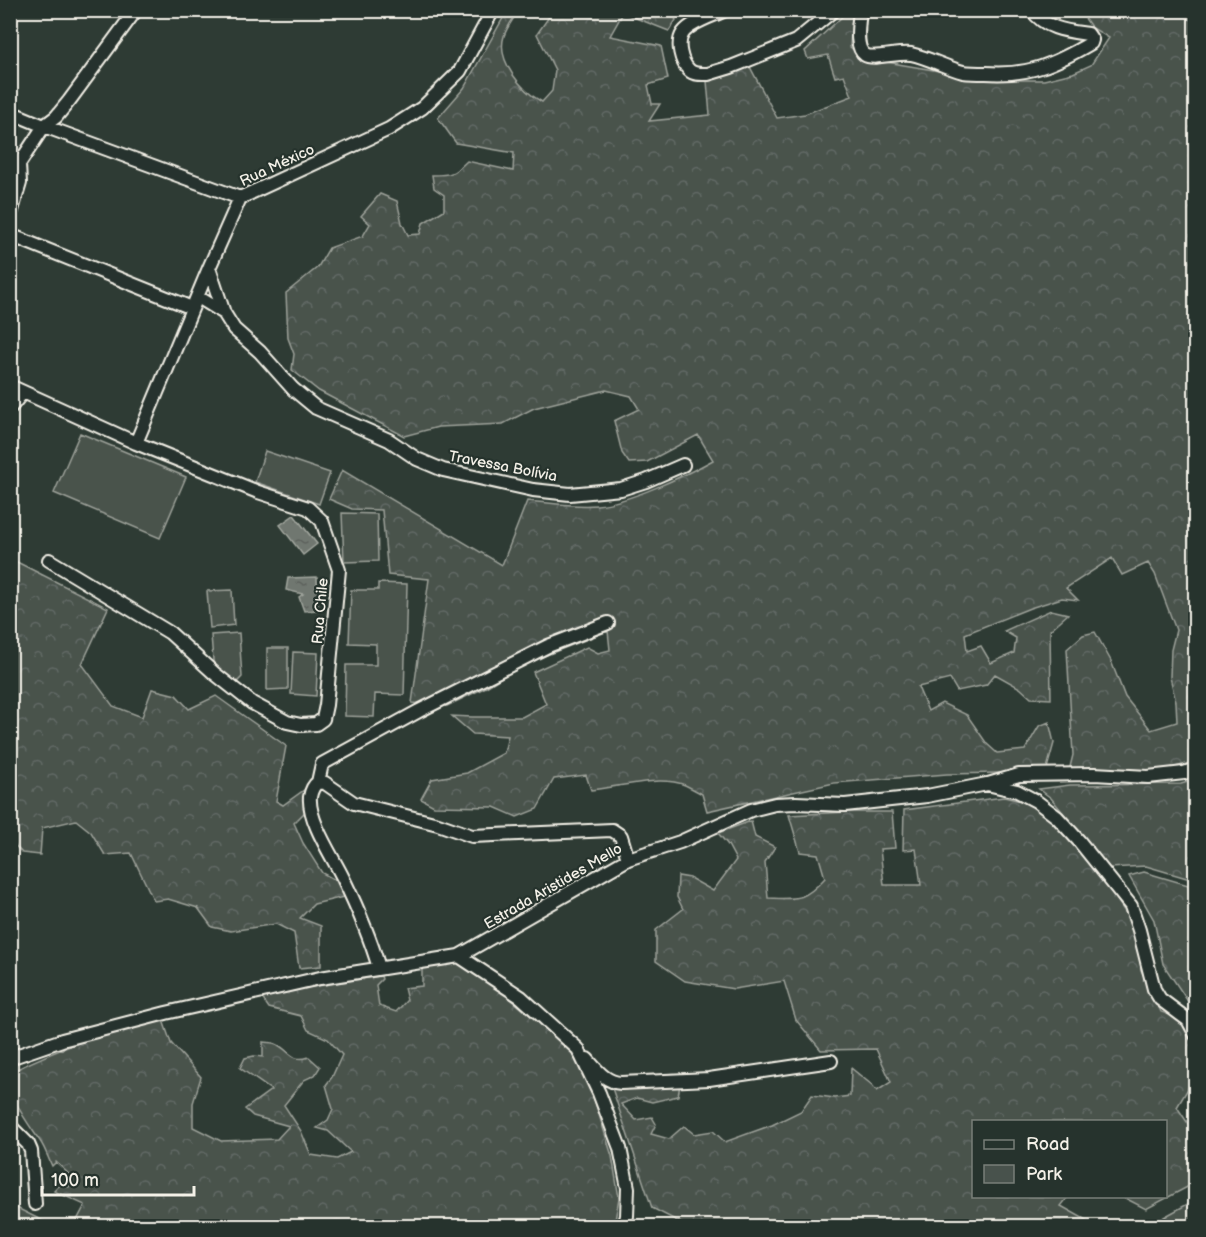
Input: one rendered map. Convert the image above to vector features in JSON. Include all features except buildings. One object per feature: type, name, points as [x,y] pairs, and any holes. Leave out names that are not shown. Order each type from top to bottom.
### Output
[{"type":"street","points":[[10,217],[20,183],[15,168],[44,126],[56,117],[136,10]]},
{"type":"street","name":"Rua México","points":[[136,443],[240,198],[389,129],[422,108],[459,71],[493,10]]},
{"type":"street","points":[[726,10],[690,26],[682,34],[679,42],[682,58],[689,70],[697,74],[708,74],[796,41],[834,10]]},
{"type":"street","points":[[860,10],[859,46],[863,54],[870,57],[894,53],[911,54],[966,72],[999,74],[1025,72],[1061,60],[1091,43],[1092,40],[1088,34],[1063,31],[1047,25],[1032,10]]},
{"type":"street","points":[[10,112],[240,198]]},
{"type":"street","name":"Travessa Bolívia","points":[[10,235],[224,313]]},
{"type":"street","name":"Travessa Bolívia","points":[[209,268],[224,313],[234,329],[260,352],[293,389],[316,408],[389,440],[417,459],[443,470],[533,490],[570,494],[621,489],[683,465]]},
{"type":"street","name":"Rua Chile","points":[[10,386],[136,443],[258,492],[308,508],[322,521],[339,570],[323,718],[316,724],[301,725],[287,722],[252,703],[170,633],[49,560]]},
{"type":"street","points":[[10,408],[23,392]]},
{"type":"street","points":[[379,968],[371,939],[323,842],[313,815],[310,798],[314,785],[318,782],[322,764],[419,711],[548,646],[608,623]]},
{"type":"street","points":[[987,784],[1019,775],[1076,773],[1148,777],[1184,773],[1196,769]]},
{"type":"street","points":[[318,782],[326,783],[354,803],[438,824],[472,836],[612,830],[621,836],[628,859]]},
{"type":"street","name":"Estrada Aristides Mello","points":[[10,1058],[62,1040],[166,1013],[320,978],[459,956],[628,859],[680,842],[751,810],[775,804],[845,805],[927,796],[987,784],[1017,791],[1036,801],[1057,817],[1079,841],[1131,906],[1154,989],[1160,999],[1188,1020],[1196,1035]]},
{"type":"street","points":[[459,956],[521,998],[578,1049],[604,1078],[612,1083],[709,1079],[831,1061]]},
{"type":"street","points":[[578,1049],[620,1148],[628,1188],[627,1216],[624,1227]]},
{"type":"street","points":[[10,1126],[28,1144],[31,1151],[35,1204]]},
{"type":"green space","points":[[1129,10],[1195,11],[1195,761],[1149,772],[1068,775],[1073,755],[1067,649],[1083,635],[1095,632],[1111,661],[1125,697],[1151,730],[1177,722],[1176,702],[1170,677],[1171,650],[1176,630],[1155,574],[1148,563],[1122,575],[1112,558],[1066,588],[1078,600],[1062,598],[965,634],[967,651],[981,646],[991,663],[1014,653],[1016,638],[1004,631],[1051,610],[1068,614],[1050,630],[1051,699],[1031,698],[1020,688],[995,674],[986,685],[957,691],[950,679],[918,687],[928,711],[942,703],[967,715],[987,744],[997,753],[1025,750],[1039,726],[1049,722],[1054,743],[1046,772],[947,774],[834,783],[707,811],[702,794],[675,782],[651,781],[591,790],[586,775],[554,779],[537,809],[517,817],[494,807],[434,806],[421,799],[432,779],[467,773],[504,753],[508,736],[473,734],[452,716],[522,717],[546,704],[533,672],[587,647],[598,653],[610,650],[608,631],[521,665],[486,687],[447,706],[412,703],[429,579],[388,575],[382,510],[352,509],[329,499],[342,470],[502,565],[527,501],[580,506],[610,503],[656,487],[713,460],[698,435],[647,462],[629,463],[622,453],[614,421],[639,409],[631,396],[606,390],[534,408],[503,424],[438,427],[404,436],[319,391],[292,370],[294,354],[288,338],[286,293],[318,267],[329,248],[363,236],[370,224],[361,216],[380,194],[397,201],[402,223],[408,235],[420,234],[423,223],[444,210],[444,195],[434,188],[432,175],[452,173],[467,161],[513,171],[514,153],[456,143],[438,118],[464,88],[507,11],[518,11],[504,36],[503,46],[507,65],[526,91],[542,102],[552,91],[555,70],[537,34],[553,11],[671,11],[676,20],[669,31],[623,13],[610,36],[661,46],[668,79],[648,85],[652,104],[660,104],[649,121],[710,115],[707,81],[750,67],[777,118],[805,114],[852,96],[844,75],[835,77],[828,55],[808,59],[805,51],[844,15],[848,14],[852,17],[850,47],[863,58],[992,80],[1044,80],[1073,73],[1091,65],[1109,38],[1091,27],[1084,17],[1098,11],[1128,12]]},
{"type":"green space","points":[[80,433],[186,477],[160,538],[54,493]]},
{"type":"green space","points":[[265,451],[330,473],[319,504],[255,482]]},
{"type":"green space","points":[[342,513],[377,514],[378,561],[344,562]]},
{"type":"green space","points":[[11,559],[108,608],[82,664],[113,706],[142,717],[152,689],[176,695],[189,709],[216,696],[286,746],[276,801],[283,805],[304,790],[309,808],[294,823],[303,843],[322,873],[341,883],[344,897],[314,904],[300,918],[321,926],[321,966],[299,968],[294,933],[276,924],[231,931],[212,927],[198,908],[168,899],[154,901],[131,853],[105,855],[91,832],[76,820],[42,828],[40,855],[22,853],[11,841]]},
{"type":"green space","points":[[378,583],[407,584],[404,695],[375,694],[374,717],[345,716],[346,665],[376,665],[376,644],[349,643],[351,590],[378,590]]},
{"type":"green space","points":[[232,590],[234,625],[210,628],[207,591]]},
{"type":"green space","points":[[239,633],[242,677],[237,682],[214,673],[211,635]]},
{"type":"green space","points":[[267,648],[288,648],[288,689],[267,690]]},
{"type":"green space","points":[[293,652],[318,653],[316,696],[291,694]]},
{"type":"green space","points":[[1195,780],[1195,873],[1190,874],[1190,879],[1146,866],[1109,868],[1051,798],[1039,789],[1070,785],[1181,784]]},
{"type":"green space","points":[[1004,797],[1042,806],[1099,872],[1136,929],[1141,970],[1161,1012],[1186,1020],[1191,1030],[1195,1077],[1177,1107],[1195,1134],[1195,1183],[1167,1198],[1167,1120],[972,1120],[972,1198],[1067,1198],[1061,1206],[1097,1226],[687,1226],[652,1208],[611,1085],[680,1085],[678,1096],[652,1102],[637,1098],[621,1104],[636,1120],[652,1117],[656,1124],[651,1134],[669,1139],[684,1126],[694,1134],[713,1131],[725,1142],[772,1125],[801,1111],[812,1095],[835,1098],[850,1096],[851,1068],[877,1091],[891,1082],[876,1049],[821,1050],[796,1020],[784,981],[734,989],[685,981],[656,961],[656,930],[683,909],[677,897],[678,876],[690,878],[713,891],[736,860],[718,833],[751,821],[755,837],[775,847],[765,862],[768,898],[800,897],[806,895],[825,878],[818,854],[800,852],[789,815],[892,812],[895,848],[880,849],[884,885],[921,885],[916,849],[903,850],[904,810]]},
{"type":"green space","points":[[1144,872],[1195,887],[1195,1012],[1163,964],[1154,920],[1129,876]]},
{"type":"green space","points":[[460,962],[492,983],[572,1051],[594,1099],[612,1156],[619,1198],[614,1226],[74,1226],[85,1205],[54,1191],[60,1185],[69,1187],[73,1178],[56,1162],[52,1166],[42,1144],[19,1109],[13,1092],[11,1072],[85,1041],[163,1020],[171,1043],[201,1077],[193,1103],[193,1127],[221,1141],[277,1139],[289,1126],[253,1116],[245,1109],[271,1090],[240,1068],[245,1058],[263,1057],[263,1042],[275,1043],[292,1056],[309,1057],[320,1067],[315,1075],[304,1080],[284,1105],[301,1131],[311,1155],[337,1159],[351,1152],[328,1131],[317,1128],[328,1120],[333,1109],[326,1085],[342,1055],[328,1039],[308,1030],[301,1016],[269,1008],[260,995],[381,976],[382,979],[376,985],[379,1006],[396,1012],[407,1000],[404,988],[422,986],[422,965]]},
{"type":"green space","points":[[1125,1198],[1167,1198],[1146,1209]]},
{"type":"green space","points":[[1195,1200],[1195,1226],[1186,1226],[1164,1217]]},
{"type":"green space","points":[[11,1205],[53,1226],[11,1226]]},
{"type":"water","points":[[294,515],[317,544],[303,555],[280,525]]},
{"type":"water","points":[[317,577],[318,610],[304,611],[299,597],[303,594],[286,590],[288,578]]}]
